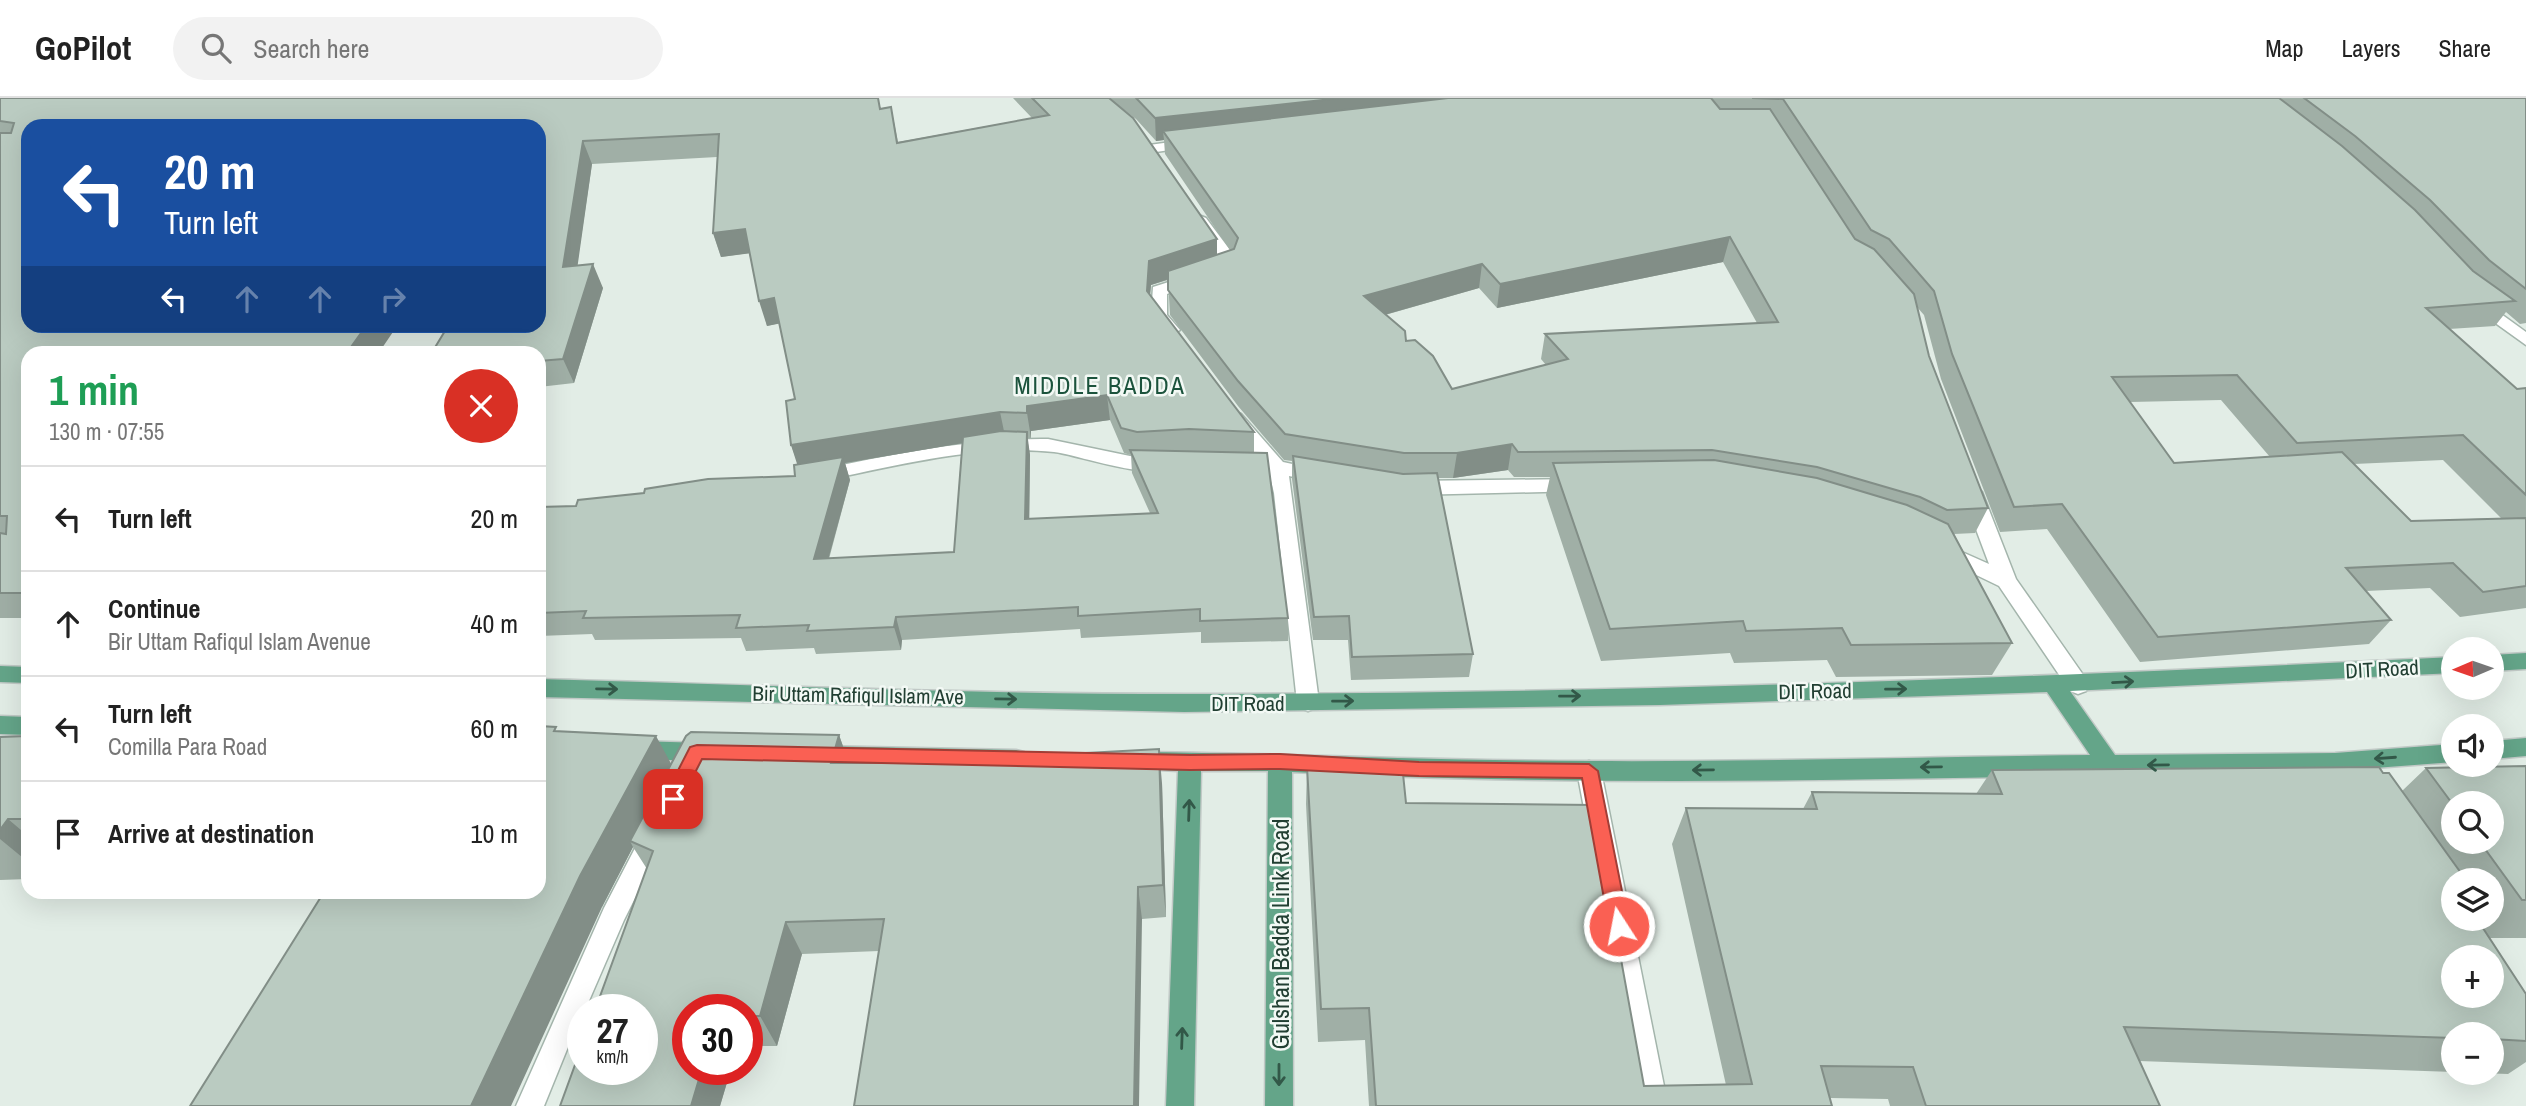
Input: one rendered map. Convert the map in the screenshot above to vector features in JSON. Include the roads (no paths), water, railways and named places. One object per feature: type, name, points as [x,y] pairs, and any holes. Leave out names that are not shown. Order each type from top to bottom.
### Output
[{"type":"main road","points":[[2504,662],[2526,661]]},
{"type":"main road","name":"DIT Road","points":[[1177,703],[2054,685],[2441,666]]},
{"type":"main road","points":[[0,674],[21,675]]},
{"type":"main road","points":[[2054,685],[2109,765]]},
{"type":"main road","name":"Bir Uttam Rafiqul Islam Ave","points":[[546,688],[1177,703]]},
{"type":"main road","points":[[0,725],[21,726]]},
{"type":"main road","points":[[2504,749],[2526,747]]},
{"type":"main road","points":[[618,749],[724,752]]},
{"type":"main road","points":[[793,754],[1039,759]]},
{"type":"main road","points":[[1108,761],[1280,762],[1419,769],[1589,771],[2335,762],[2441,754]]},
{"type":"main road","name":"Gulshan Badda Link Road","points":[[1279,1106],[1280,762]]},
{"type":"main road","points":[[1180,1106],[1190,763]]},
{"type":"street","points":[[1164,170],[1145,142],[1204,142]]},
{"type":"street","points":[[1183,346],[1159,316],[1159,291],[1228,268],[1225,254],[1187,201]]},
{"type":"street","points":[[2463,290],[2526,340]]},
{"type":"street","points":[[1222,401],[1277,467],[1284,493],[1308,702]]},
{"type":"street","points":[[807,477],[1004,444],[1083,449],[1139,466],[1178,464]]},
{"type":"street","points":[[1228,465],[1277,467],[1341,480]]},
{"type":"street","points":[[1968,481],[2006,581],[2078,684]]},
{"type":"street","points":[[1389,487],[1600,486]]},
{"type":"street","points":[[1923,541],[2006,581]]},
{"type":"street","points":[[685,775],[697,752]]},
{"type":"street","points":[[2335,762],[2351,785]]},
{"type":"street","points":[[1589,771],[1654,1106]]},
{"type":"street","points":[[530,1106],[613,916],[667,811]]},
{"type":"district","name":"MIDDLE BADDA","points":[[1100,385]]}]
